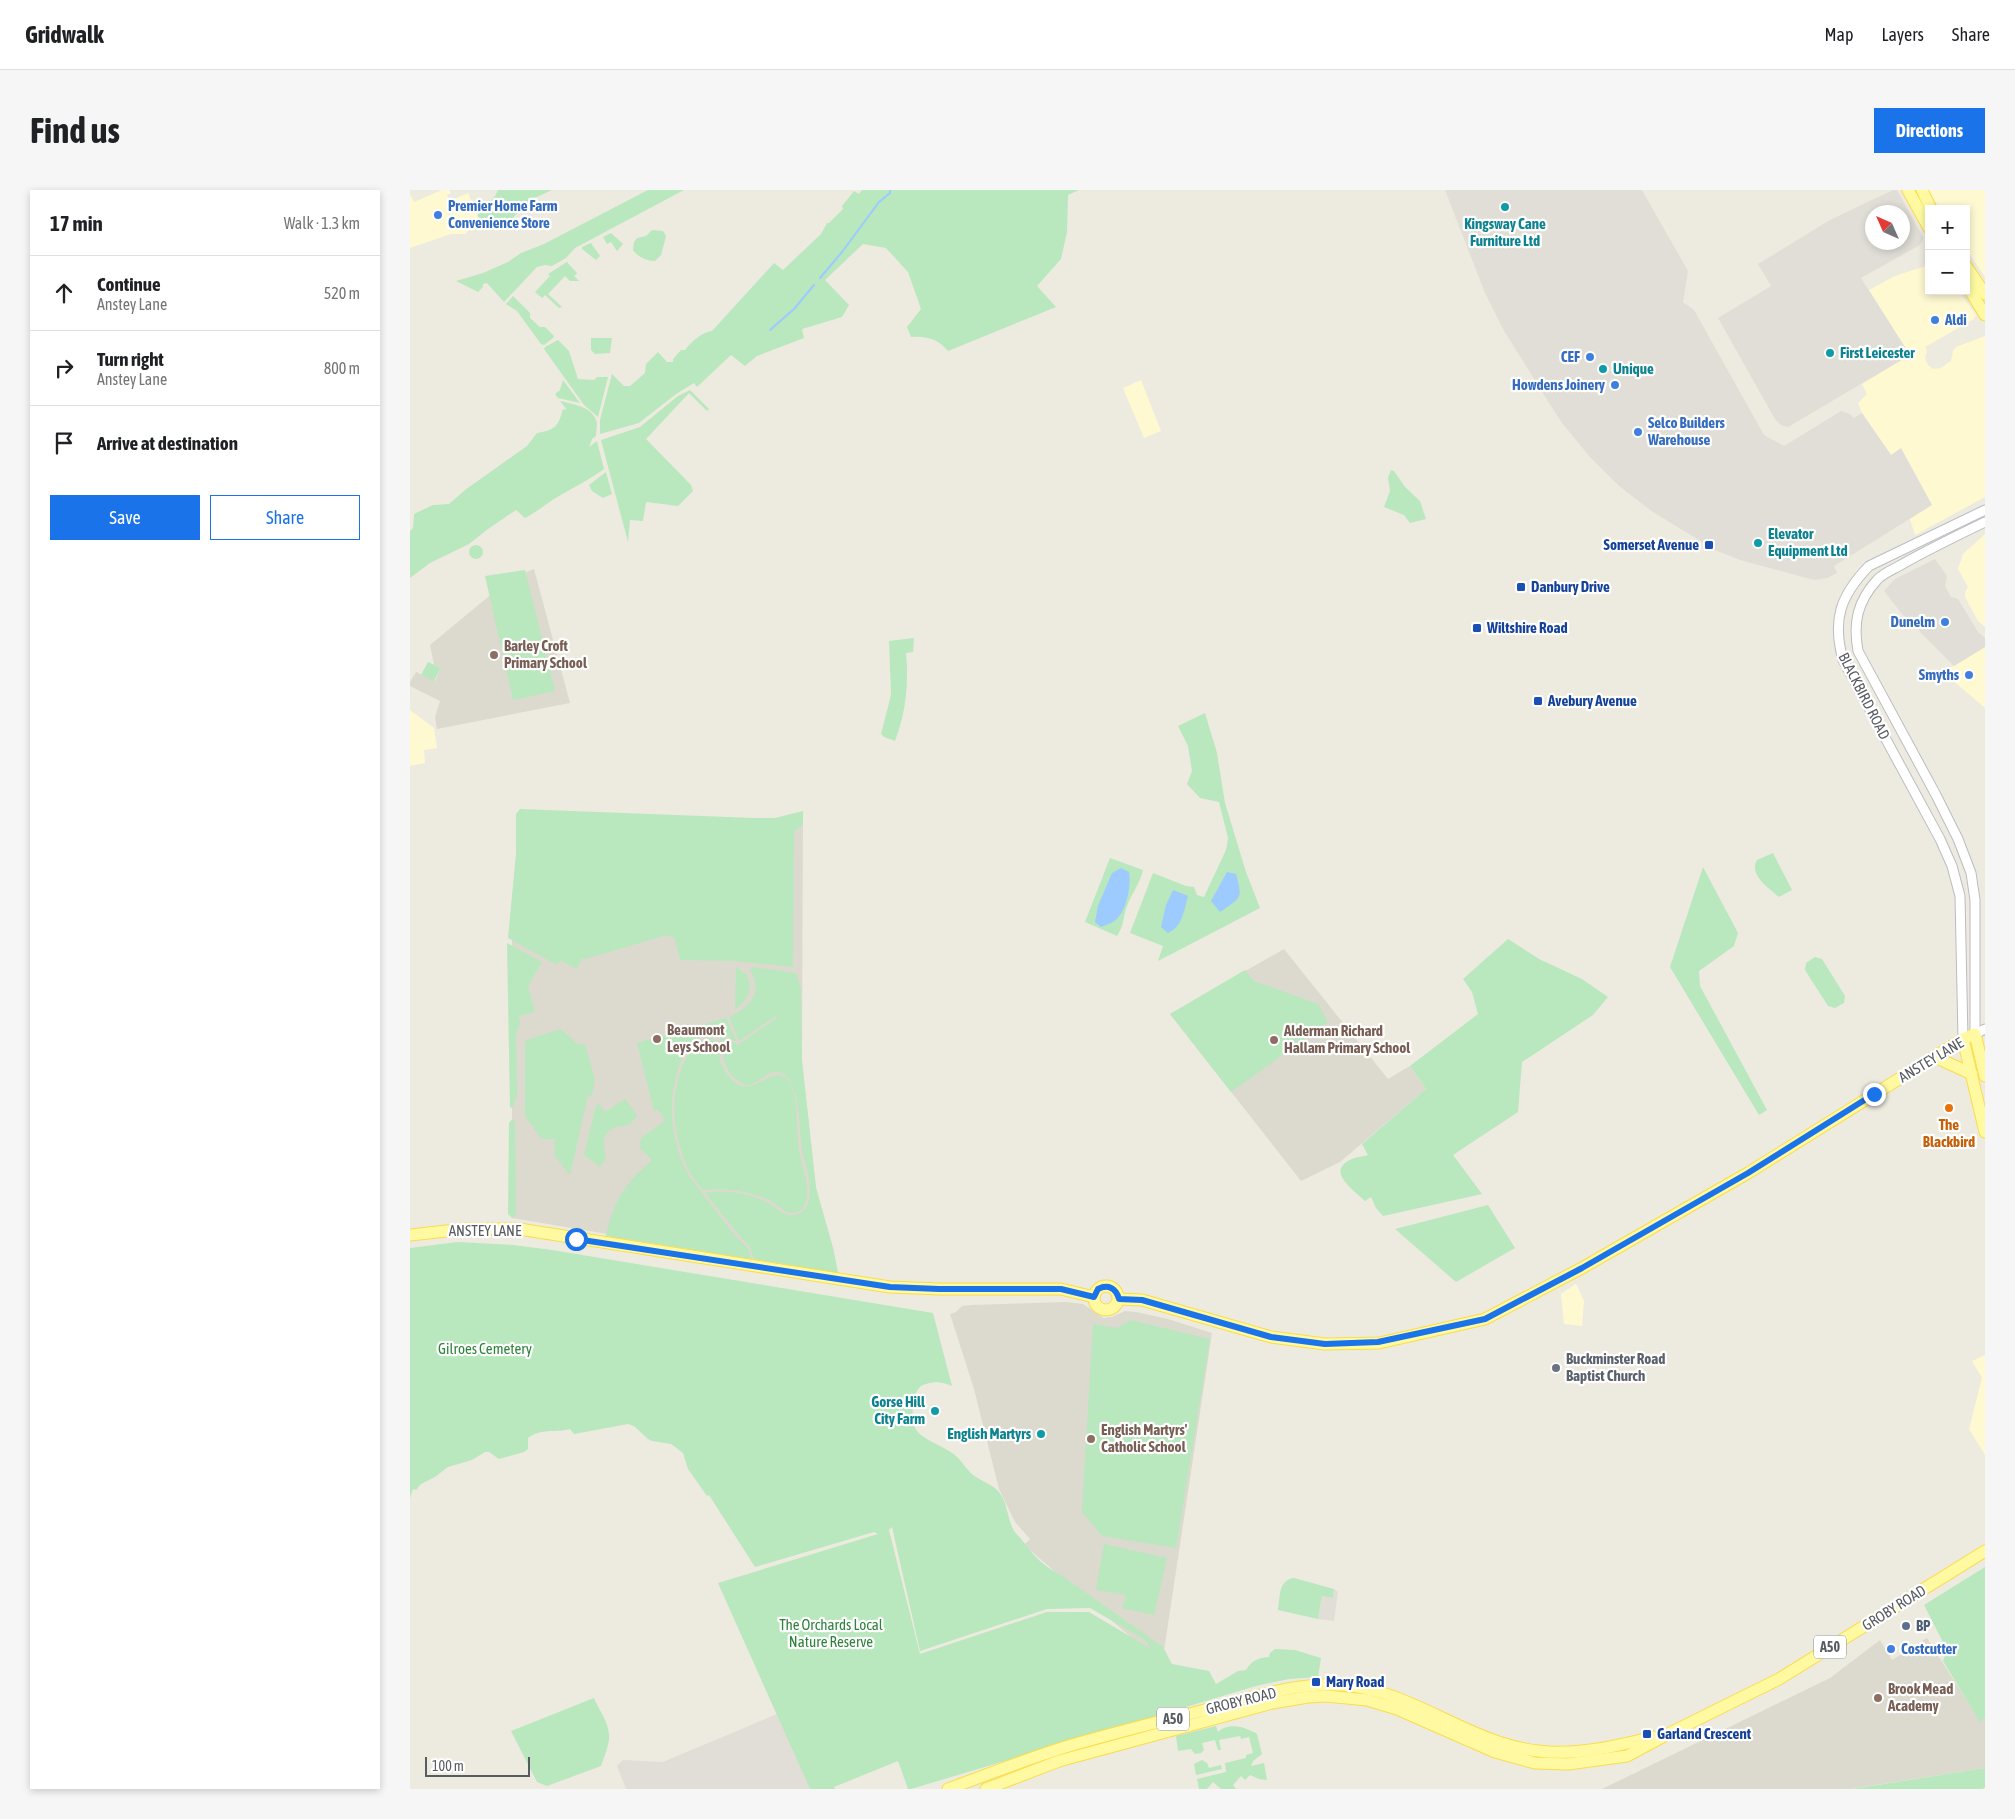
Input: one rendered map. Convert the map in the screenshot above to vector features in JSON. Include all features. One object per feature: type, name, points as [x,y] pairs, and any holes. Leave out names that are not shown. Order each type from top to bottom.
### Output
[{"type":"main road","points":[[1910,190],[1925,221]]},
{"type":"main road","points":[[1922,190],[1929,205]]},
{"type":"main road","points":[[1970,272],[1985,294]]},
{"type":"main road","points":[[1970,291],[1985,315]]},
{"type":"main road","name":"ANSTEY LANE","points":[[1119,1299],[1142,1300],[1271,1337],[1325,1344],[1378,1342],[1485,1319],[1582,1268],[1748,1173],[1964,1039],[1980,1032]]},
{"type":"main road","name":"BLACKBIRD ROAD","points":[[1980,1032],[1985,1076]]},
{"type":"main road","name":"BLACKBIRD ROAD","points":[[1964,1039],[1985,1132]]},
{"type":"main road","points":[[1935,1057],[1972,1074]]},
{"type":"main road","name":"ANSTEY LANE","points":[[410,1235],[465,1229],[519,1229],[890,1287],[1061,1289],[1094,1297]]},
{"type":"main road","name":"ANSTEY LANE","points":[[1108,1286],[1113,1288],[1119,1299],[1113,1308],[1105,1310],[1097,1306],[1094,1297],[1098,1289],[1108,1286]]},
{"type":"main road","name":"GROBY ROAD","points":[[948,1789],[1062,1748],[1299,1687],[1341,1685],[1391,1695],[1495,1752],[1535,1764],[1552,1765],[1627,1756],[1779,1679],[1985,1551]]},
{"type":"main road","name":"GROBY ROAD","points":[[986,1789],[1059,1762],[1272,1703],[1308,1697],[1347,1697],[1367,1700],[1446,1726]]},
{"type":"street","name":"BLACKBIRD ROAD","points":[[1964,1039],[1960,896],[1952,866],[1940,839],[1843,660],[1838,641],[1837,626],[1846,596],[1855,581],[1869,566],[1985,510]]},
{"type":"street","name":"BLACKBIRD ROAD","points":[[1980,1032],[1976,900],[1971,874],[1958,839],[1858,651],[1855,632],[1857,614],[1866,594],[1878,578],[1985,522]]},
{"type":"street","points":[[1954,525],[1958,535]]},
{"type":"street","points":[[1908,780],[1924,772]]},
{"type":"shaded area","points":[[442,190],[449,190],[451,193],[447,195],[450,201],[468,193],[477,213],[477,221],[465,234],[451,234],[410,248],[410,194],[414,202]]},
{"type":"shaded area","points":[[1445,190],[1642,190],[1688,271],[1683,302],[1694,310],[1764,435],[1784,446],[1841,411],[1850,414],[1854,418],[1862,413],[1891,455],[1901,448],[1932,505],[1834,566],[1837,573],[1827,578],[1814,580],[1740,560],[1715,550],[1653,512],[1619,486],[1590,457],[1562,423],[1549,403],[1503,329],[1485,293]]},
{"type":"shaded area","points":[[1893,190],[1897,190],[1905,205],[1865,205],[1865,250],[1910,250],[1910,214],[1923,240],[1920,245],[1861,278],[1910,355],[1788,427],[1781,425],[1775,419],[1718,318],[1771,286],[1758,264],[1830,220]]},
{"type":"shaded area","points":[[1927,190],[1985,190],[1985,277],[1970,255],[1970,205],[1937,205]]},
{"type":"shaded area","points":[[1925,266],[1925,295],[1962,295],[1976,315],[1974,319],[1925,347],[1927,350],[1925,358],[1928,365],[1933,369],[1941,368],[1951,361],[1956,347],[1985,336],[1985,497],[1915,535],[1910,519],[1932,505],[1901,449],[1891,455],[1862,413],[1858,403],[1867,394],[1862,384],[1910,355],[1869,290],[1895,276]]},
{"type":"shaded area","points":[[1141,380],[1161,431],[1144,438],[1123,388]]},
{"type":"shaded area","points":[[1985,534],[1985,627],[1978,621],[1965,597],[1968,587],[1958,569],[1963,554]]},
{"type":"shaded area","points":[[1935,559],[1947,576],[1945,586],[1951,597],[1958,599],[1978,632],[1985,638],[1985,647],[1954,666],[1903,615],[1884,591],[1895,579]]},
{"type":"shaded area","name":"Barley Croft Primary School","points":[[534,569],[570,703],[437,729],[435,717],[440,701],[410,686],[410,682],[416,672],[435,681],[441,668],[434,665],[430,645],[512,577]]},
{"type":"shaded area","name":"Smyths","points":[[1985,647],[1985,708],[1943,672]]},
{"type":"shaded area","points":[[410,710],[434,728],[437,748],[424,750],[425,763],[410,766]]},
{"type":"shaded area","name":"Beaumont Leys School","points":[[690,820],[803,822],[802,1061],[816,1188],[838,1273],[512,1218],[512,940]]},
{"type":"shaded area","name":"Alderman Richard Hallam Primary School","points":[[1284,949],[1388,1079],[1410,1066],[1426,1089],[1340,1162],[1301,1181],[1170,1014]]},
{"type":"shaded area","points":[[1576,1284],[1584,1301],[1582,1326],[1564,1324],[1561,1294]]},
{"type":"shaded area","name":"English Martyrs' Catholic School","points":[[1066,1302],[1083,1304],[1104,1318],[1112,1317],[1125,1311],[1136,1312],[1168,1319],[1212,1333],[1162,1664],[1024,1545],[1030,1539],[1015,1522],[999,1489],[974,1389],[950,1314],[956,1312],[962,1306],[971,1305]]},
{"type":"shaded area","points":[[1985,1355],[1985,1455],[1969,1429],[1982,1378],[1972,1361]]},
{"type":"shaded area","points":[[1334,1589],[1338,1592],[1334,1621],[1318,1619],[1322,1596],[1333,1598]]},
{"type":"shaded area","name":"Brook Mead Academy","points":[[1927,1638],[1980,1721],[1985,1718],[1985,1768],[1850,1789],[1602,1789],[1830,1678],[1880,1640],[1892,1660]]},
{"type":"shaded area","points":[[777,1714],[810,1789],[626,1789],[617,1766],[623,1760],[663,1762]]},
{"type":"green space","points":[[498,190],[552,190],[530,200],[504,227],[482,228],[478,215]]},
{"type":"green space","points":[[648,190],[684,190],[575,248],[566,258],[552,266],[537,267],[504,302],[487,283],[483,284],[483,287],[478,292],[456,281],[483,273],[508,262],[521,253],[544,244]]},
{"type":"green space","points":[[862,190],[1079,190],[1068,195],[1067,232],[1061,259],[1037,286],[1056,307],[948,351],[932,339],[911,337],[907,327],[921,309],[908,272],[886,248],[863,244],[825,280],[849,305],[842,317],[802,329],[804,338],[757,356],[745,366],[731,355],[697,387],[694,383],[676,394],[639,423],[600,434],[600,420],[612,374],[624,386],[630,386],[645,373],[646,364],[658,352],[667,362],[673,362],[673,359],[681,350],[685,350],[701,335],[712,331],[774,263],[783,270],[821,234],[827,223],[843,209],[842,206],[854,191],[859,194]]},
{"type":"green space","points":[[652,230],[663,231],[666,236],[661,255],[655,261],[637,255],[633,250],[634,242],[637,238],[646,236]]},
{"type":"green space","points":[[611,233],[623,244],[617,251],[611,242],[607,244],[603,237]]},
{"type":"green space","points":[[591,243],[600,256],[596,260],[582,249],[582,247]]},
{"type":"green space","points":[[567,262],[577,273],[574,276],[579,281],[570,281],[565,276],[548,294],[562,307],[559,308],[545,295],[542,298],[535,292],[550,276],[548,274]]},
{"type":"green space","points":[[513,296],[530,313],[530,318],[540,327],[545,327],[554,336],[553,338],[544,345],[541,344],[517,311],[506,304]]},
{"type":"green space","points":[[591,338],[612,338],[610,353],[595,354],[591,350]]},
{"type":"green space","points":[[558,340],[569,351],[578,379],[594,380],[597,377],[608,377],[598,417],[584,405],[544,349]]},
{"type":"green space","points":[[563,380],[580,403],[558,398],[555,394],[560,390]]},
{"type":"green space","points":[[690,390],[709,409],[707,411],[689,393],[646,439],[691,485],[693,491],[678,506],[646,502],[643,521],[630,520],[628,542],[601,440],[640,427],[678,396]]},
{"type":"green space","points":[[560,401],[581,406],[594,415],[597,423],[596,436],[592,439],[589,447],[597,441],[604,469],[525,518],[516,510],[469,544],[430,563],[410,578],[410,531],[413,528],[414,514],[433,505],[449,504],[465,490],[527,446],[537,433],[548,431],[555,427],[563,409],[567,410]]},
{"type":"green space","points":[[1391,470],[1394,471],[1405,487],[1420,501],[1426,519],[1410,523],[1404,515],[1384,507],[1390,491],[1388,478]]},
{"type":"green space","points":[[606,472],[612,494],[603,498],[592,491],[589,485]]},
{"type":"green space","points":[[473,545],[479,545],[483,552],[479,559],[473,559],[469,555],[469,549]]},
{"type":"green space","points":[[525,570],[555,691],[513,700],[485,576]]},
{"type":"green space","points":[[914,638],[913,652],[906,653],[906,697],[902,720],[895,741],[881,734],[891,695],[889,641]]},
{"type":"green space","points":[[428,662],[441,668],[434,681],[421,675]]},
{"type":"green space","points":[[1205,713],[1217,753],[1225,803],[1246,872],[1260,908],[1158,961],[1163,946],[1130,933],[1153,873],[1186,886],[1194,887],[1197,895],[1204,897],[1226,850],[1228,838],[1219,802],[1200,798],[1187,784],[1192,771],[1188,746],[1178,726]]},
{"type":"green space","points":[[520,809],[754,818],[775,818],[803,811],[803,824],[794,832],[793,967],[736,961],[680,960],[675,939],[667,935],[585,959],[582,958],[577,969],[560,960],[557,965],[508,938],[516,853],[516,814]]},
{"type":"green space","points":[[1773,853],[1792,890],[1779,897],[1761,881],[1755,871],[1757,860]]},
{"type":"green space","points":[[1110,858],[1143,870],[1127,906],[1117,936],[1085,922]]},
{"type":"green space","points":[[1703,867],[1738,933],[1734,946],[1699,971],[1700,986],[1767,1110],[1759,1115],[1670,967]]},
{"type":"green space","points":[[1508,939],[1539,959],[1582,979],[1608,997],[1593,1015],[1522,1062],[1518,1112],[1453,1155],[1482,1194],[1383,1216],[1376,1208],[1371,1197],[1365,1201],[1345,1182],[1342,1177],[1342,1166],[1348,1161],[1368,1155],[1362,1144],[1426,1089],[1410,1066],[1478,1014],[1472,992],[1463,979]]},
{"type":"green space","points":[[507,943],[542,962],[528,986],[535,1012],[519,1016],[520,1024],[516,1033],[517,1094],[513,1107],[510,1108]]},
{"type":"green space","points":[[1815,957],[1822,959],[1845,996],[1844,1003],[1835,1008],[1828,1006],[1805,970],[1806,963]]},
{"type":"green space","points":[[736,967],[747,975],[749,990],[746,998],[735,1009]]},
{"type":"green space","points":[[753,967],[796,973],[801,989],[802,1061],[816,1188],[838,1273],[754,1259],[750,1247],[705,1193],[729,1192],[746,1195],[771,1204],[782,1213],[790,1215],[799,1214],[805,1210],[810,1196],[798,1108],[791,1084],[785,1076],[773,1072],[754,1083],[746,1085],[733,1077],[724,1059],[720,1038],[726,1038],[738,1045],[778,1017],[776,1016],[739,1041],[729,1017],[743,1009],[755,993],[754,978],[750,970]]},
{"type":"green space","points":[[1245,970],[1254,981],[1318,1004],[1328,1022],[1231,1092],[1170,1014]]},
{"type":"green space","points":[[726,1018],[737,1042],[725,1035],[704,1036],[701,1034],[699,1026]]},
{"type":"green space","points":[[696,1027],[699,1037],[682,1059],[677,1073],[672,1103],[674,1134],[689,1176],[735,1236],[748,1248],[751,1259],[606,1236],[613,1212],[622,1193],[652,1160],[640,1148],[641,1138],[665,1121],[661,1113],[656,1109],[654,1111],[637,1043]]},
{"type":"green space","points":[[561,1029],[577,1044],[585,1044],[595,1080],[592,1096],[588,1095],[570,1175],[554,1155],[555,1139],[542,1139],[525,1116],[525,1042]]},
{"type":"green space","points":[[710,1038],[717,1042],[721,1064],[731,1079],[740,1085],[757,1084],[772,1076],[780,1075],[787,1079],[791,1085],[794,1093],[799,1150],[807,1185],[804,1206],[799,1211],[788,1212],[771,1201],[747,1193],[719,1189],[703,1190],[689,1171],[680,1148],[676,1128],[676,1089],[679,1075],[690,1052],[699,1043]]},
{"type":"green space","points":[[625,1099],[637,1115],[629,1124],[613,1128],[606,1134],[604,1141],[606,1158],[600,1167],[584,1155],[596,1105],[598,1103],[605,1112]]},
{"type":"green space","points":[[512,1119],[515,1123],[516,1215],[512,1218],[508,1214],[509,1123]]},
{"type":"green space","points":[[1488,1205],[1515,1248],[1456,1282],[1395,1229]]},
{"type":"green space","points":[[458,1242],[513,1245],[933,1313],[952,1386],[933,1382],[919,1388],[915,1396],[913,1413],[913,1422],[916,1429],[926,1438],[952,1453],[971,1473],[999,1492],[1014,1531],[1039,1560],[1163,1647],[1172,1664],[1209,1671],[1216,1684],[1238,1671],[1246,1670],[1256,1660],[1269,1657],[1270,1653],[1275,1649],[1295,1650],[1321,1658],[1318,1677],[1289,1679],[1256,1686],[911,1789],[908,1789],[898,1761],[834,1787],[835,1789],[810,1789],[718,1583],[878,1534],[874,1532],[755,1567],[709,1495],[707,1496],[688,1469],[683,1453],[671,1444],[648,1439],[634,1426],[628,1424],[574,1434],[570,1429],[538,1433],[528,1438],[528,1449],[524,1452],[499,1459],[489,1452],[485,1452],[472,1460],[448,1467],[435,1477],[421,1484],[416,1490],[413,1489],[410,1498],[410,1248]],"holes":[[[892,1527],[920,1651],[1047,1609],[1090,1608],[1145,1640],[1153,1650],[1089,1612],[1047,1612],[920,1654],[889,1530]]]},
{"type":"green space","points":[[1130,1320],[1210,1339],[1176,1548],[1102,1536],[1082,1512],[1093,1324],[1117,1328]]},
{"type":"green space","points":[[1104,1544],[1167,1558],[1154,1615],[1122,1608],[1126,1595],[1096,1590]]},
{"type":"green space","points":[[1985,1567],[1985,1718],[1980,1722],[1943,1661],[1947,1650],[1924,1605]]},
{"type":"green space","points":[[1294,1578],[1334,1589],[1333,1598],[1322,1596],[1318,1619],[1278,1610],[1282,1586],[1289,1579]]},
{"type":"green space","points":[[594,1698],[605,1720],[609,1735],[608,1746],[601,1766],[547,1786],[537,1782],[511,1731]]},
{"type":"green space","points":[[1216,1726],[1218,1732],[1232,1726],[1247,1729],[1257,1734],[1262,1754],[1253,1761],[1251,1766],[1264,1763],[1267,1780],[1250,1775],[1245,1780],[1241,1776],[1233,1785],[1236,1789],[1221,1789],[1213,1782],[1207,1789],[1199,1789],[1197,1779],[1226,1772],[1225,1763],[1246,1758],[1246,1755],[1253,1753],[1249,1737],[1241,1739],[1240,1736],[1219,1740],[1221,1750],[1218,1750],[1215,1740],[1202,1743],[1204,1750],[1201,1753],[1195,1754],[1191,1749],[1178,1751],[1176,1736]]},
{"type":"green space","points":[[1202,1760],[1207,1763],[1209,1768],[1221,1765],[1222,1769],[1196,1775],[1194,1764]]},
{"type":"green space","points":[[1985,1768],[1985,1787],[1983,1789],[1852,1789]]},
{"type":"water","points":[[1121,868],[1129,872],[1129,892],[1125,906],[1118,918],[1112,923],[1101,927],[1095,922],[1098,906],[1112,873]]},
{"type":"water","points":[[1227,872],[1236,874],[1240,893],[1236,900],[1220,912],[1211,901]]},
{"type":"water","points":[[1173,890],[1188,896],[1180,922],[1168,933],[1161,927],[1166,905]]},
{"type":"waterway","points":[[820,278],[879,202],[890,193],[890,190]]},
{"type":"waterway","points":[[770,330],[794,309],[814,285]]},
{"type":"place","name":"Kingsway Cane Furniture Ltd","points":[[1505,207]]},
{"type":"place","name":"Premier Home Farm Convenience Store","points":[[438,215]]},
{"type":"place","name":"Aldi","points":[[1935,320]]},
{"type":"place","name":"First Leicester","points":[[1830,353]]},
{"type":"place","name":"CEF","points":[[1590,357]]},
{"type":"place","name":"Unique","points":[[1603,369]]},
{"type":"place","name":"Howdens Joinery","points":[[1615,385]]},
{"type":"place","name":"Selco Builders Warehouse","points":[[1638,432]]},
{"type":"place","name":"Elevator Equipment Ltd","points":[[1758,543]]},
{"type":"place","name":"Somerset Avenue","points":[[1709,545]]},
{"type":"place","name":"Danbury Drive","points":[[1521,587]]},
{"type":"place","name":"Dunelm","points":[[1945,622]]},
{"type":"place","name":"Wiltshire Road","points":[[1477,628]]},
{"type":"place","name":"Barley Croft Primary School","points":[[494,655]]},
{"type":"place","name":"Smyths","points":[[1969,675]]},
{"type":"place","name":"Avebury Avenue","points":[[1538,701]]},
{"type":"place","name":"Beaumont Leys School","points":[[657,1039]]},
{"type":"place","name":"Alderman Richard Hallam Primary School","points":[[1274,1040]]},
{"type":"place","name":"The Blackbird","points":[[1949,1108]]},
{"type":"place","name":"Buckminster Road Baptist Church","points":[[1556,1368]]},
{"type":"place","name":"Gorse Hill City Farm","points":[[935,1411]]},
{"type":"place","name":"English Martyrs","points":[[1041,1434]]},
{"type":"place","name":"English Martyrs' Catholic School","points":[[1091,1439]]},
{"type":"place","name":"BP","points":[[1906,1626]]},
{"type":"place","name":"Costcutter","points":[[1891,1649]]},
{"type":"place","name":"Mary Road","points":[[1316,1682]]},
{"type":"place","name":"Brook Mead Academy","points":[[1878,1698]]},
{"type":"place","name":"Garland Crescent","points":[[1647,1734]]},
{"type":"route","points":[[576,1239],[890,1287],[1061,1289],[1094,1297],[1098,1289],[1108,1286],[1113,1288],[1119,1299],[1142,1300],[1271,1337],[1325,1344],[1378,1342],[1485,1319],[1582,1268],[1748,1173],[1874,1094]]},
{"type":"park label","name":"Gilroes Cemetery","points":[[485,1349]]},
{"type":"park label","name":"The Orchards Local Nature Reserve","points":[[831,1634]]}]
